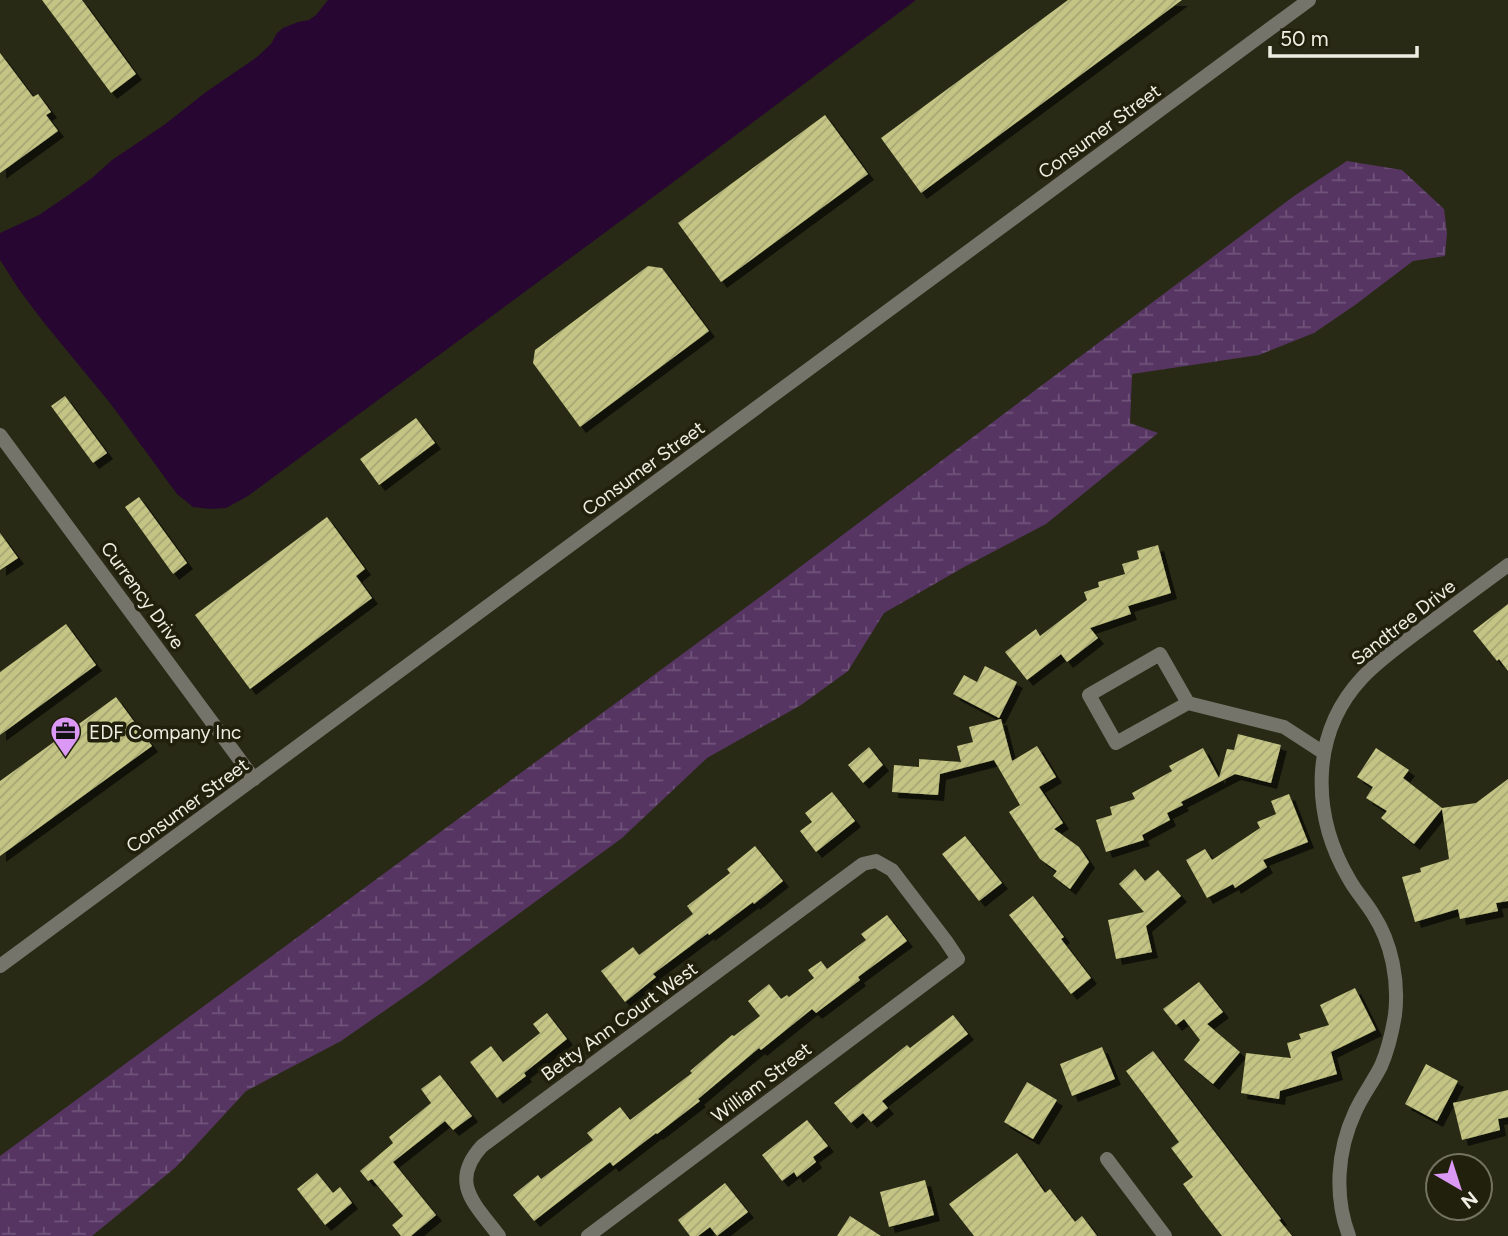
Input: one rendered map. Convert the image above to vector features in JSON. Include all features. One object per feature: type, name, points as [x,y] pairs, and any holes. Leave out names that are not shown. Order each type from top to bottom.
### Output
[{"type":"street","name":"Consumer Street","points":[[0,967],[1308,0]]},
{"type":"street","name":"Currency Drive","points":[[0,435],[254,779]]},
{"type":"street","name":"Sandtree Drive","points":[[1349,1236],[1340,1199],[1339,1179],[1345,1138],[1390,1041],[1396,987],[1392,959],[1379,924],[1345,872],[1328,834],[1322,808],[1324,753],[1332,726],[1344,702],[1360,680],[1380,660],[1508,565]]},
{"type":"street","points":[[1188,703],[1160,654],[1089,695],[1116,743],[1188,703],[1284,727],[1324,753]]},
{"type":"street","name":"Betty Ann Court West","points":[[499,1236],[469,1196],[466,1183],[471,1157],[481,1146],[863,864],[876,861],[892,870],[958,959]]},
{"type":"street","name":"William Street","points":[[588,1236],[958,959]]},
{"type":"street","points":[[1107,1159],[1165,1236]]},
{"type":"green space","points":[[1347,161],[1402,170],[1444,209],[1447,233],[1445,256],[1413,261],[1314,333],[1259,355],[1132,374],[1130,423],[1158,433],[1046,524],[884,613],[848,671],[801,705],[707,758],[622,838],[426,982],[341,1041],[246,1091],[176,1167],[92,1236],[0,1236],[0,1156],[764,594],[1294,196]]},
{"type":"shaded area","points":[[328,0],[916,0],[248,496],[226,508],[193,507],[177,494],[110,403],[20,291],[0,260],[0,233],[39,215],[67,196],[112,160],[257,57],[283,28],[316,15]]},
{"type":"building","points":[[42,0],[82,0],[136,74],[111,93]]},
{"type":"building","points":[[1068,0],[1182,0],[921,193],[881,138]]},
{"type":"building","points":[[0,53],[33,97],[38,94],[51,112],[46,115],[58,131],[0,173]]},
{"type":"building","points":[[825,115],[868,174],[721,282],[678,223]]},
{"type":"building","points":[[648,266],[662,268],[709,331],[580,427],[533,363],[535,350]]},
{"type":"building","points":[[65,396],[107,453],[93,463],[51,406]]},
{"type":"building","points":[[416,418],[435,443],[379,485],[360,459]]},
{"type":"building","points":[[139,497],[187,563],[173,574],[125,507]]},
{"type":"building","points":[[327,517],[365,569],[356,576],[372,598],[250,689],[195,615]]},
{"type":"building","points":[[0,533],[18,558],[0,570]]},
{"type":"building","points":[[1158,545],[1171,593],[1128,606],[1131,614],[1090,628],[1098,638],[1067,662],[1061,654],[1027,680],[1005,652],[1036,629],[1040,636],[1087,600],[1084,592],[1099,587],[1098,582],[1125,574],[1122,564],[1139,559],[1137,551]]},
{"type":"building","points":[[1508,604],[1508,671],[1473,631]]},
{"type":"building","points":[[66,624],[96,665],[0,735],[0,672]]},
{"type":"building","points":[[985,666],[1017,682],[999,718],[953,694],[964,675],[977,682]]},
{"type":"building","points":[[116,697],[152,746],[0,856],[0,781]]},
{"type":"building","points":[[1001,719],[1012,761],[1037,746],[1056,777],[1039,787],[1063,823],[1054,829],[1079,847],[1089,862],[1070,889],[1053,876],[1057,871],[1040,859],[1009,812],[1020,805],[994,760],[940,774],[938,795],[892,792],[894,765],[919,767],[919,759],[961,762],[957,746],[973,742],[969,727]]},
{"type":"building","points":[[1238,734],[1281,745],[1271,783],[1235,774],[1181,802],[1183,805],[1167,813],[1170,820],[1142,835],[1144,840],[1106,852],[1096,820],[1112,815],[1110,807],[1135,799],[1132,793],[1172,771],[1169,766],[1203,748],[1219,778],[1227,749],[1234,750]]},
{"type":"building","points":[[869,747],[883,765],[863,783],[848,765]]},
{"type":"building","points":[[1376,748],[1409,770],[1403,778],[1442,808],[1476,803],[1508,779],[1508,901],[1496,903],[1498,911],[1460,919],[1458,909],[1415,922],[1402,877],[1421,872],[1420,868],[1449,859],[1442,809],[1414,844],[1381,818],[1387,811],[1366,798],[1373,787],[1357,777]]},
{"type":"building","points":[[832,792],[855,821],[816,852],[800,831],[812,822],[805,813]]},
{"type":"building","points":[[1289,794],[1308,842],[1263,860],[1267,867],[1235,888],[1233,884],[1207,898],[1186,860],[1205,849],[1212,860],[1260,828],[1257,822],[1276,814],[1271,801]]},
{"type":"building","points":[[965,836],[1002,883],[979,901],[942,854]]},
{"type":"building","points":[[755,846],[783,881],[653,974],[656,977],[625,1002],[601,971],[633,947],[639,955],[693,914],[687,906],[730,873],[727,869]]},
{"type":"building","points":[[1135,869],[1145,881],[1158,870],[1181,896],[1146,926],[1152,952],[1116,959],[1108,920],[1144,912],[1119,884]]},
{"type":"building","points":[[1033,896],[1091,978],[1071,994],[1009,915]]},
{"type":"building","points":[[887,915],[907,941],[858,977],[860,980],[816,1013],[812,1009],[761,1050],[759,1048],[698,1099],[700,1101],[657,1134],[613,1166],[610,1162],[534,1221],[513,1195],[538,1175],[541,1179],[593,1140],[587,1133],[620,1107],[630,1120],[692,1073],[690,1071],[732,1035],[760,1016],[748,1001],[769,984],[781,999],[787,995],[789,997],[814,978],[808,970],[821,961],[827,969],[866,940],[861,934]]},
{"type":"building","points":[[1199,982],[1223,1012],[1207,1024],[1240,1052],[1213,1084],[1184,1060],[1200,1040],[1184,1019],[1176,1025],[1163,1009]]},
{"type":"building","points":[[1355,988],[1376,1030],[1331,1052],[1337,1074],[1280,1091],[1279,1099],[1241,1093],[1246,1053],[1291,1058],[1287,1043],[1301,1039],[1299,1034],[1329,1025],[1320,1005]]},
{"type":"building","points":[[547,1013],[567,1039],[497,1098],[470,1062],[491,1046],[503,1062],[540,1033],[533,1024]]},
{"type":"building","points":[[953,1015],[968,1034],[882,1101],[888,1108],[871,1122],[863,1113],[851,1123],[834,1103],[907,1045],[910,1048]]},
{"type":"building","points":[[1102,1047],[1115,1079],[1072,1096],[1060,1064]]},
{"type":"building","points":[[1153,1051],[1292,1236],[1222,1236],[1201,1209],[1183,1184],[1193,1177],[1171,1148],[1179,1142],[1126,1071]]},
{"type":"building","points":[[1426,1064],[1458,1081],[1437,1121],[1405,1104]]},
{"type":"building","points":[[440,1075],[472,1116],[453,1130],[445,1121],[393,1162],[436,1215],[411,1236],[401,1236],[392,1225],[403,1216],[372,1179],[368,1181],[360,1171],[393,1143],[389,1137],[431,1103],[421,1089]]},
{"type":"building","points":[[1027,1082],[1057,1100],[1033,1139],[1004,1122]]},
{"type":"building","points":[[1508,1090],[1508,1117],[1498,1119],[1500,1130],[1462,1140],[1453,1103]]},
{"type":"building","points":[[807,1120],[828,1146],[813,1157],[816,1162],[797,1177],[794,1172],[782,1181],[762,1155]]},
{"type":"building","points":[[1017,1153],[1045,1193],[1050,1189],[1075,1222],[1082,1216],[1097,1236],[974,1236],[949,1204]]},
{"type":"building","points":[[317,1173],[333,1193],[340,1187],[352,1203],[325,1225],[297,1189]]},
{"type":"building","points":[[925,1180],[934,1215],[889,1227],[880,1192]]},
{"type":"building","points":[[725,1183],[748,1212],[717,1236],[710,1227],[698,1236],[690,1236],[678,1220]]},
{"type":"building","points":[[850,1216],[881,1236],[837,1236]]},
{"type":"place","name":"EDF Company Inc","points":[[66,759]]}]
